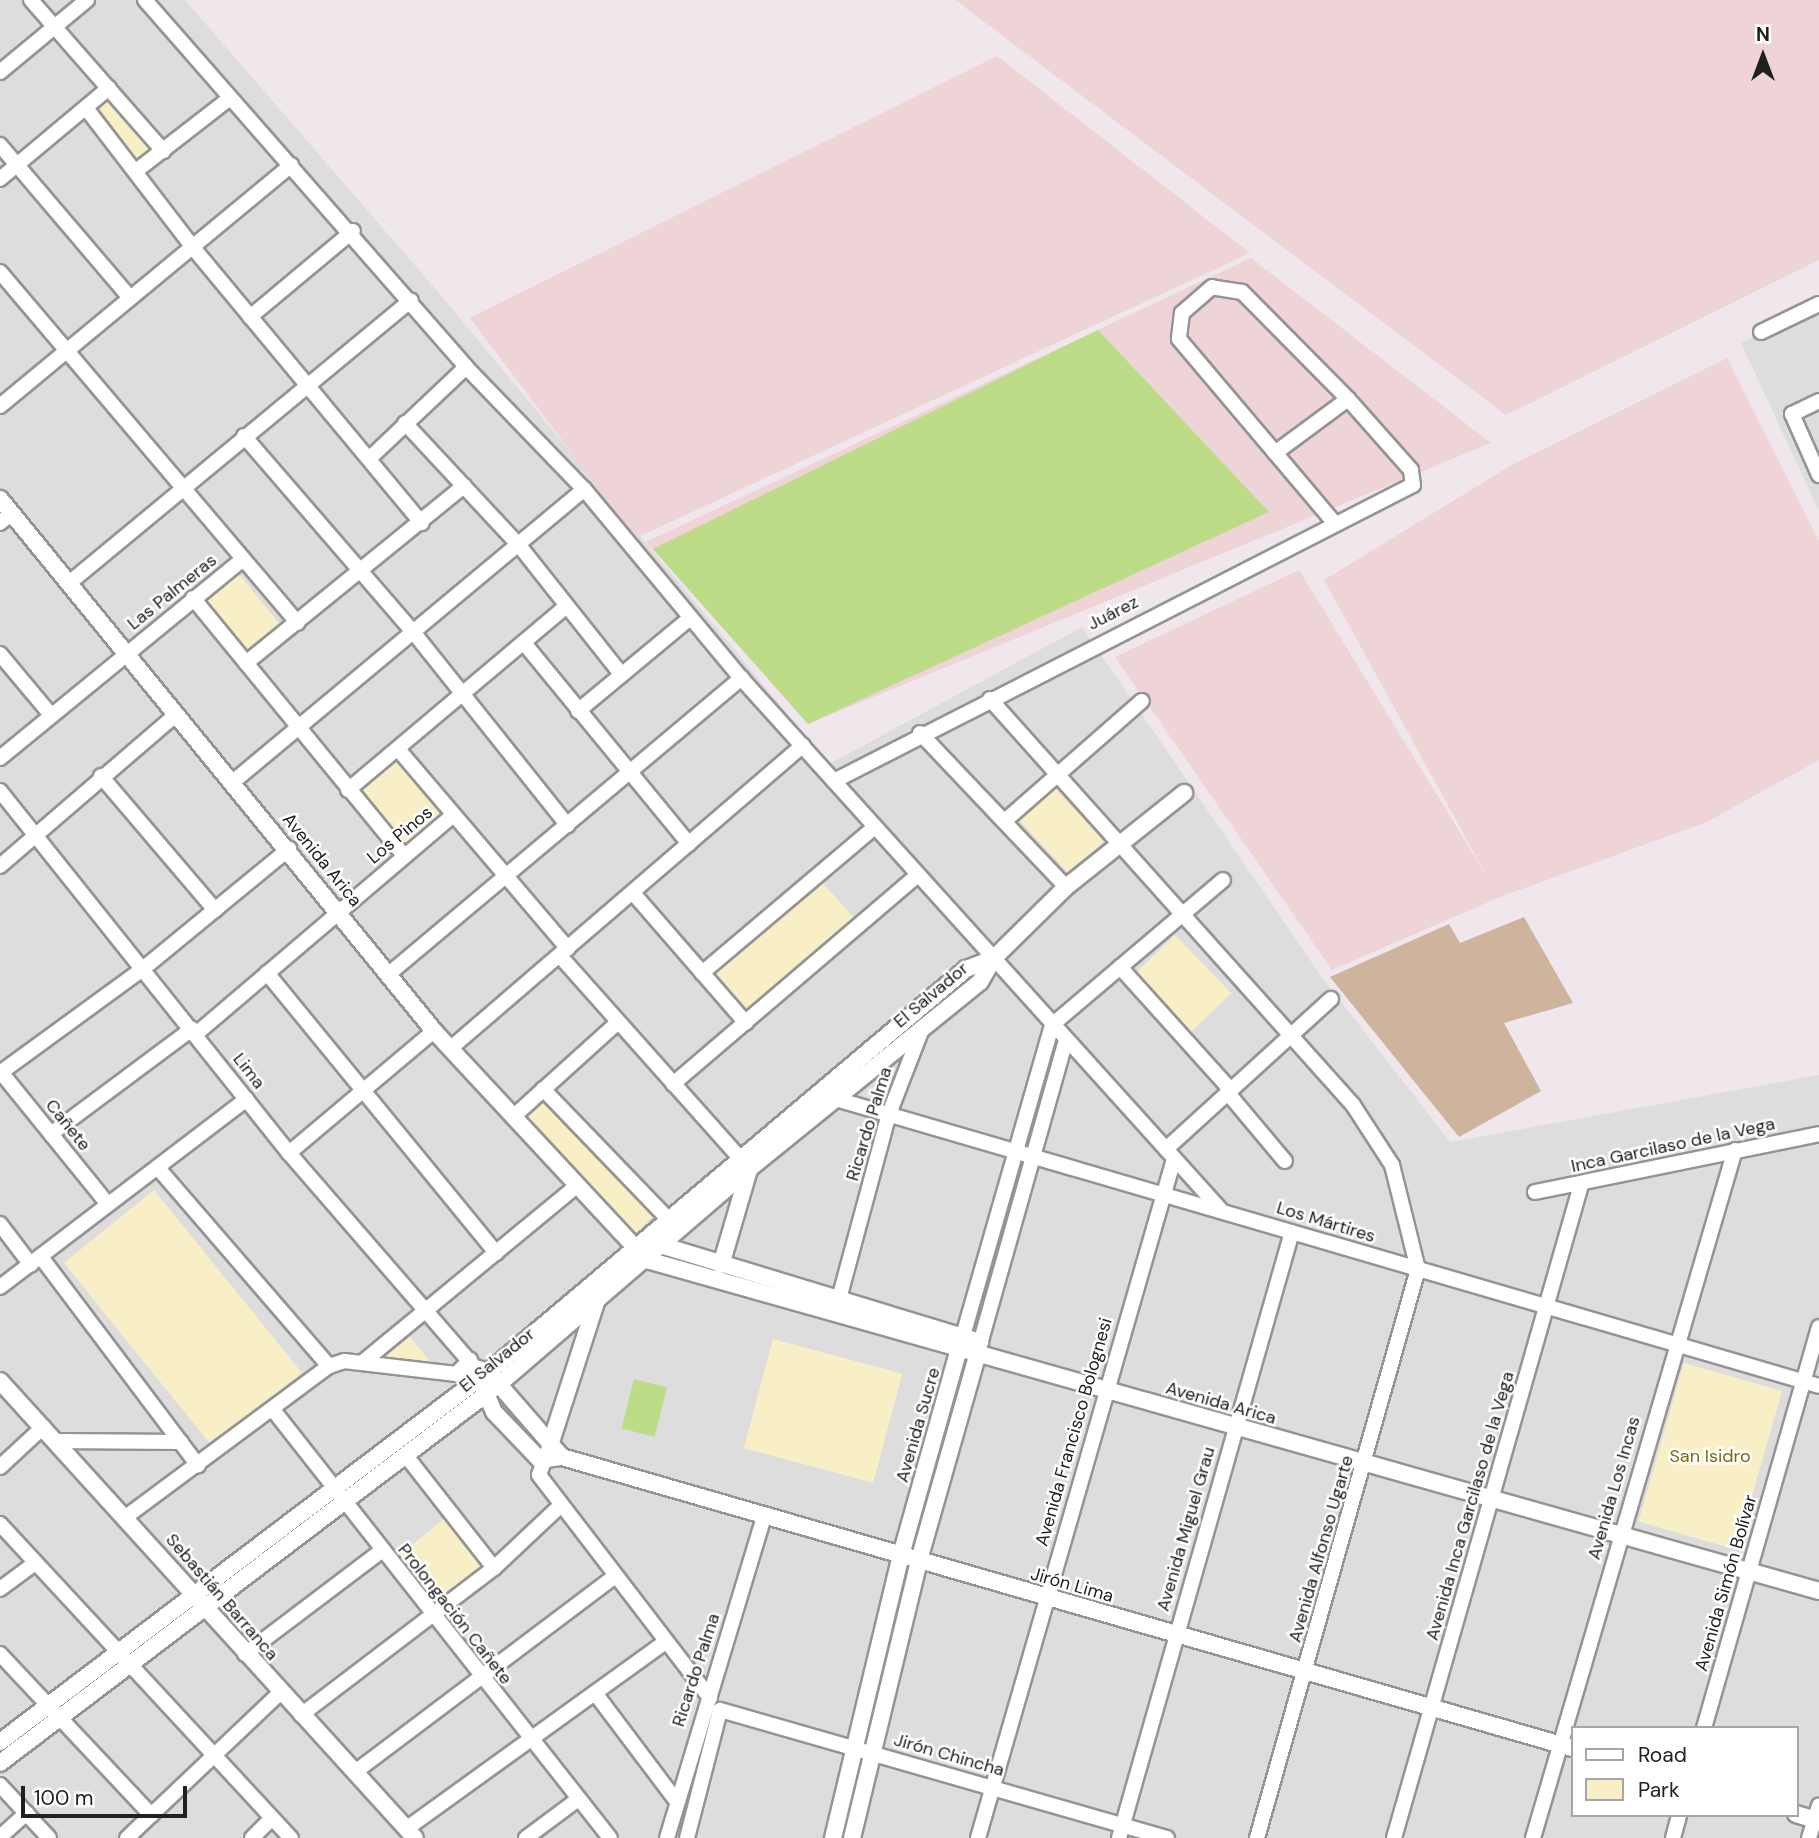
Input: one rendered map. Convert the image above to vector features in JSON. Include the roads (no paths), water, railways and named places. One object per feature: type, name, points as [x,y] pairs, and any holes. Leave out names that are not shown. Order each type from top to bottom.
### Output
[{"type":"street","points":[[31,0],[163,151]]},
{"type":"street","points":[[0,72],[88,0]]},
{"type":"street","points":[[145,0],[353,231],[466,367],[584,489],[689,619],[741,678],[1222,1211]]},
{"type":"street","points":[[0,179],[109,88]]},
{"type":"street","points":[[136,171],[230,97]]},
{"type":"street","points":[[86,108],[195,250],[306,383],[372,456],[422,523]]},
{"type":"street","points":[[0,145],[130,298]]},
{"type":"street","points":[[0,406],[130,298],[195,250],[291,165]]},
{"type":"street","points":[[250,317],[353,231]]},
{"type":"street","points":[[2,278],[69,349],[242,560],[298,623]]},
{"type":"street","points":[[1275,453],[1348,398],[1241,292],[1212,287],[1182,313],[1179,339],[1275,453],[1333,521]]},
{"type":"street","points":[[68,584],[306,383],[411,300]]},
{"type":"street","points":[[1761,332],[1819,304]]},
{"type":"street","points":[[372,456],[466,367]]},
{"type":"street","name":"Juárez","points":[[834,781],[920,733],[1333,521],[1413,485],[1411,470],[1348,398]]},
{"type":"street","points":[[1819,401],[1792,414],[1819,475]]},
{"type":"street","points":[[405,423],[518,544],[565,607],[622,675]]},
{"type":"street","points":[[244,436],[414,633],[567,825]]},
{"type":"street","points":[[246,663],[363,572],[464,486]]},
{"type":"street","points":[[234,781],[584,489]]},
{"type":"street","name":"Avenida Arica","points":[[0,499],[6,518],[68,584],[234,781],[434,1031],[574,1188],[647,1260],[837,1307],[1621,1531],[1750,1566],[1819,1580]]},
{"type":"street","name":"Las Palmeras","points":[[0,758],[242,560]]},
{"type":"street","points":[[193,598],[296,729],[404,856]]},
{"type":"street","points":[[348,790],[463,696],[565,607]]},
{"type":"street","points":[[578,711],[689,619]]},
{"type":"street","points":[[524,643],[689,844]]},
{"type":"street","points":[[0,654],[51,715]]},
{"type":"street","points":[[390,973],[741,678]]},
{"type":"street","points":[[990,699],[1060,772],[1180,916],[1296,1035],[1389,1157],[1418,1269]]},
{"type":"street","points":[[1007,819],[1142,701]]},
{"type":"street","points":[[0,866],[101,776],[177,714]]},
{"type":"street","points":[[920,733],[1007,819],[1066,887]]},
{"type":"street","points":[[451,1048],[803,745]]},
{"type":"street","points":[[398,749],[505,876],[617,1023],[745,1164],[721,1265]]},
{"type":"street","points":[[101,776],[215,910]]},
{"type":"street","name":"Lima","points":[[0,791],[144,968],[289,1153],[482,1377]]},
{"type":"street","name":"El Salvador","points":[[645,1238],[674,1225],[829,1097],[980,982],[994,958],[1066,887],[1119,842],[1184,793]]},
{"type":"street","name":"Los Pinos","points":[[51,1134],[194,1032],[453,815]]},
{"type":"street","points":[[702,973],[875,827]]},
{"type":"street","points":[[0,1072],[144,968],[289,849]]},
{"type":"street","points":[[673,1084],[918,875]]},
{"type":"street","points":[[1052,1025],[1223,880]]},
{"type":"street","points":[[633,893],[746,1023]]},
{"type":"street","name":"El Salvador","points":[[829,1097],[966,969],[994,958]]},
{"type":"street","points":[[1120,967],[1285,1161]]},
{"type":"street","points":[[267,973],[496,1253]]},
{"type":"street","points":[[1170,1154],[1228,1091],[1296,1035],[1331,999]]},
{"type":"street","points":[[513,1117],[617,1023]]},
{"type":"street","name":"Avenida Sucre","points":[[833,1838],[901,1555],[1052,1025]]},
{"type":"street","name":"Ricardo Palma","points":[[837,1307],[889,1114],[923,1026]]},
{"type":"street","points":[[289,1153],[434,1031]]},
{"type":"street","points":[[852,1838],[919,1560],[1066,1040]]},
{"type":"street","name":"Cañete","points":[[0,1072],[107,1203]]},
{"type":"street","points":[[543,1089],[674,1225]]},
{"type":"street","name":"Los Mártires","points":[[829,1097],[1819,1386]]},
{"type":"street","points":[[0,1287],[247,1099]]},
{"type":"street","name":"Inca Garcilaso de la Vega","points":[[1535,1192],[1581,1185],[1819,1134]]},
{"type":"street","name":"Avenida Los Incas","points":[[1571,1726],[1621,1531],[1675,1343],[1735,1150]]},
{"type":"street","name":"Avenida Francisco Bolognesi","points":[[978,1838],[1164,1194],[1170,1154]]},
{"type":"street","points":[[158,1168],[329,1366]]},
{"type":"street","name":"Avenida Inca Garcilaso de la Vega","points":[[1394,1838],[1495,1494],[1581,1185]]},
{"type":"street","points":[[363,1362],[574,1188]]},
{"type":"street","points":[[0,1224],[36,1261],[198,1465]]},
{"type":"street","name":"El Salvador","points":[[0,1742],[333,1487],[482,1377],[596,1303],[661,1247],[674,1225]]},
{"type":"street","name":"Avenida Miguel Grau","points":[[1121,1832],[1292,1232]]},
{"type":"street","name":"Avenida Arica","points":[[628,1241],[645,1238],[661,1247],[721,1265],[837,1307]]},
{"type":"street","name":"El Salvador","points":[[0,1763],[407,1457],[482,1377],[628,1241]]},
{"type":"street","name":"Avenida Alfonso Ugarte","points":[[1257,1838],[1367,1458],[1418,1269]]},
{"type":"street","points":[[596,1303],[551,1442],[540,1460],[539,1475],[664,1643],[720,1710]]},
{"type":"street","name":"Avenida Simón Bolívar","points":[[1705,1726],[1819,1327]]},
{"type":"street","points":[[127,1516],[274,1410],[329,1366],[363,1362],[482,1377],[551,1442],[562,1457]]},
{"type":"street","points":[[482,1377],[511,1434],[540,1460]]},
{"type":"street","name":"Sebastián Barranca","points":[[0,1381],[127,1516],[191,1596],[410,1835]]},
{"type":"street","name":"Prolongación Cañete","points":[[274,1410],[431,1615],[610,1838]]},
{"type":"street","points":[[0,1467],[43,1427]]},
{"type":"street","points":[[56,1441],[181,1442]]},
{"type":"street","points":[[407,1457],[494,1568]]},
{"type":"street","name":"Jirón Lima","points":[[540,1460],[562,1457],[1566,1747]]},
{"type":"street","points":[[301,1715],[494,1568],[560,1506]]},
{"type":"street","name":"Ricardo Palma","points":[[667,1838],[706,1693],[765,1514]]},
{"type":"street","points":[[0,1524],[291,1838]]},
{"type":"street","points":[[245,1654],[382,1551]]},
{"type":"street","points":[[0,1589],[35,1563]]},
{"type":"street","name":"Avenida Arica","points":[[1750,1566],[1819,1591]]},
{"type":"street","points":[[355,1772],[615,1576]]},
{"type":"street","points":[[410,1835],[530,1740],[664,1643]]},
{"type":"street","points":[[0,1654],[49,1703],[151,1815]]},
{"type":"street","points":[[127,1838],[280,1693]]},
{"type":"street","points":[[595,1693],[677,1802]]},
{"type":"street","name":"Ricardo Palma","points":[[687,1838],[720,1710]]},
{"type":"street","name":"Jirón Chincha","points":[[720,1710],[992,1788],[1121,1832],[1167,1838]]},
{"type":"street","name":"Avenida Los Incas","points":[[1533,1838],[1566,1747]]},
{"type":"street","points":[[0,1785],[49,1838]]},
{"type":"street","points":[[526,1838],[577,1800]]},
{"type":"street","points":[[0,1838],[27,1813]]},
{"type":"street","points":[[1798,1814],[1817,1815],[1809,1838]]},
{"type":"street","points":[[1672,1838],[1678,1817]]},
{"type":"street","points":[[252,1838],[272,1818]]},
{"type":"park label","name":"San Isidro","points":[[1710,1456]]}]
